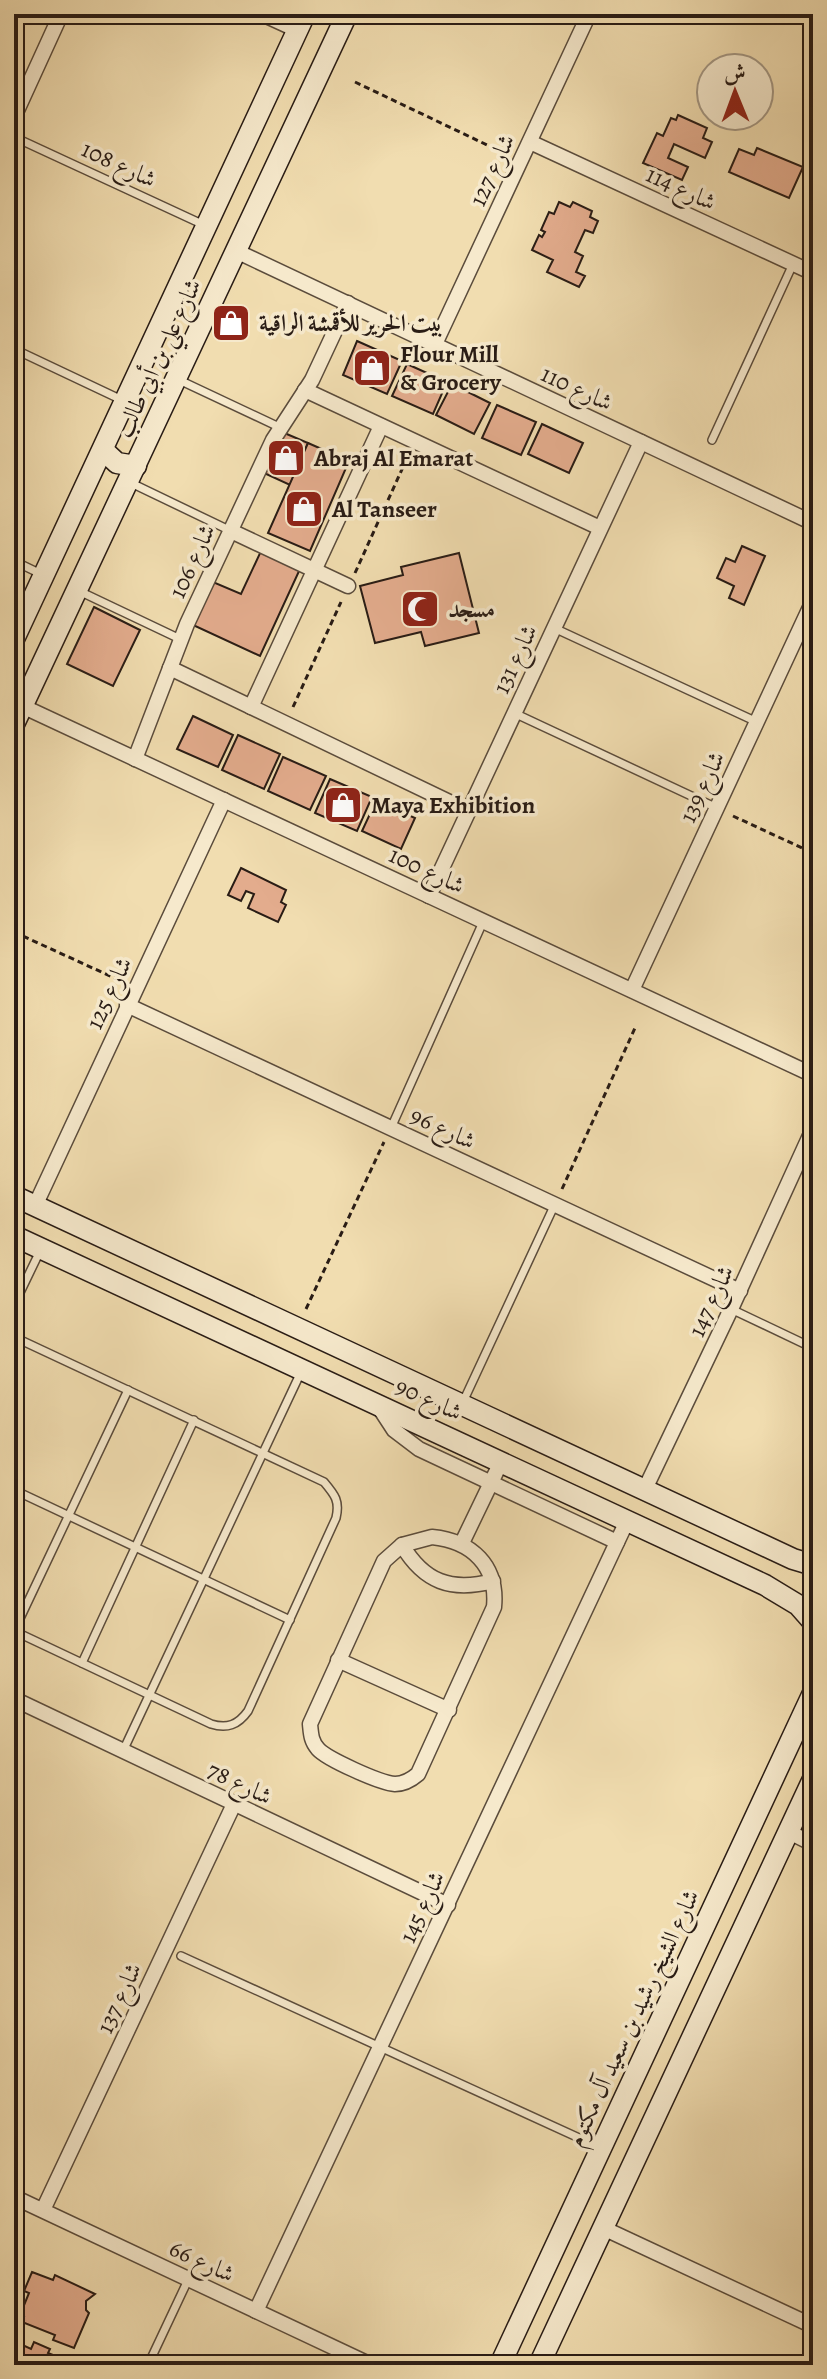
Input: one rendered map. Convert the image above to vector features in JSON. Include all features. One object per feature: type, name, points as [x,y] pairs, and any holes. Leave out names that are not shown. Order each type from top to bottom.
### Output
[{"type":"street","points":[[14,117],[61,14]]},
{"type":"street","points":[[262,14],[301,22]]},
{"type":"street","name":"شارع علي بن أبي طالب","points":[[18,715],[347,14]]},
{"type":"street","name":"شارع 127","points":[[435,344],[589,14]]},
{"type":"street","name":"شارع علي بن أبي طالب","points":[[14,639],[301,22]]},
{"type":"street","name":"شارع 114","points":[[530,142],[813,273]]},
{"type":"street","name":"شارع 110","points":[[236,251],[813,523]]},
{"type":"street","name":"شارع 106","points":[[135,759],[182,639],[279,427],[305,390],[348,303]]},
{"type":"street","points":[[305,390],[600,528]]},
{"type":"street","points":[[251,707],[381,426]]},
{"type":"street","name":"شارع 131","points":[[429,896],[641,442]]},
{"type":"street","points":[[103,450],[132,474]]},
{"type":"street","points":[[77,503],[98,505],[111,520]]},
{"type":"street","points":[[231,531],[348,586]]},
{"type":"street","name":"شارع 139","points":[[632,990],[813,601]]},
{"type":"street","points":[[170,668],[468,811]]},
{"type":"street","name":"شارع 100","points":[[18,715],[135,759],[813,1075]]},
{"type":"street","name":"شارع 125","points":[[35,1206],[224,800]]},
{"type":"street","name":"شارع 96","points":[[127,1005],[740,1291]]},
{"type":"street","name":"شارع 147","points":[[645,1489],[813,1129]]},
{"type":"street","name":"شارع 90","points":[[14,1196],[793,1559],[813,1565]]},
{"type":"street","name":"شارع 90","points":[[14,1236],[713,1561],[781,1594],[798,1605],[813,1622]]},
{"type":"street","points":[[352,1393],[363,1388],[369,1379],[369,1368],[364,1359]]},
{"type":"street","points":[[391,1371],[376,1384],[376,1404],[384,1418],[405,1440],[617,1542]]},
{"type":"street","points":[[462,1543],[501,1462]]},
{"type":"street","name":"شارع 145","points":[[256,2311],[627,1521]]},
{"type":"street","points":[[713,1561],[730,1558],[736,1552],[736,1535],[730,1529]]},
{"type":"street","points":[[432,1537],[462,1543],[480,1559],[493,1581],[494,1607],[418,1774],[409,1781],[397,1784],[385,1782],[324,1754],[311,1736],[310,1724],[384,1561],[402,1545],[432,1537]]},
{"type":"street","points":[[402,1545],[417,1566],[440,1581],[457,1586],[493,1581]]},
{"type":"street","points":[[338,1660],[449,1710]]},
{"type":"street","name":"شارع الشيخ رشيد بن سعيد آل مكتوم","points":[[500,2365],[813,1693]]},
{"type":"street","name":"شارع 78","points":[[14,1699],[448,1905]]},
{"type":"street","points":[[539,2365],[813,1779]]},
{"type":"street","name":"شارع 137","points":[[43,2210],[234,1804]]},
{"type":"street","points":[[789,1832],[813,1844]]},
{"type":"street","points":[[733,1865],[736,1873],[750,1883],[766,1879]]},
{"type":"street","name":"شارع 66","points":[[14,2197],[371,2365]]},
{"type":"street","points":[[603,2228],[813,2326]]},
{"type":"lane","name":"شارع 108","points":[[14,137],[208,227]]},
{"type":"lane","points":[[712,440],[793,264]]},
{"type":"lane","points":[[14,349],[126,402]]},
{"type":"lane","points":[[177,379],[279,427]]},
{"type":"lane","points":[[132,474],[231,531]]},
{"type":"lane","points":[[14,561],[43,575]]},
{"type":"lane","points":[[77,590],[182,639]]},
{"type":"lane","points":[[554,628],[757,722]]},
{"type":"lane","points":[[514,713],[717,808]]},
{"type":"lane","points":[[391,1128],[484,921]]},
{"type":"lane","points":[[462,1404],[555,1204]]},
{"type":"lane","points":[[14,1305],[42,1249]]},
{"type":"lane","points":[[731,1309],[813,1348]]},
{"type":"lane","points":[[14,1337],[194,1420],[324,1482],[335,1495],[339,1506],[336,1518],[248,1711],[242,1720],[232,1726],[211,1724],[14,1631],[128,1390]]},
{"type":"lane","points":[[123,1751],[302,1370]]},
{"type":"lane","points":[[82,1663],[194,1420]]},
{"type":"lane","points":[[14,1490],[290,1620]]},
{"type":"lane","points":[[181,1956],[601,2148]]},
{"type":"lane","points":[[148,2365],[189,2279]]},
{"type":"path","points":[[355,82],[521,161]]},
{"type":"path","points":[[717,808],[813,853]]},
{"type":"path","points":[[14,932],[135,988]]},
{"type":"path","points":[[555,1204],[635,1028]]},
{"type":"path","points":[[298,1327],[391,1128]]},
{"type":"building","points":[[678,115],[695,123],[695,132],[705,132],[703,138],[712,142],[705,158],[674,144],[668,158],[688,167],[682,180],[643,163],[657,133],[663,136],[671,118],[676,120]]},
{"type":"building","points":[[757,148],[803,167],[789,198],[729,172],[739,149],[754,155]]},
{"type":"building","points":[[559,202],[570,207],[573,202],[592,211],[590,217],[598,221],[593,233],[585,230],[575,252],[583,256],[576,272],[585,276],[579,287],[547,272],[553,260],[532,250],[539,235],[542,237],[545,232],[541,230],[549,212],[554,214]]},
{"type":"building","name":"Flour Mill & Grocery","points":[[357,341],[402,361],[387,394],[343,375]]},
{"type":"building","points":[[407,364],[447,382],[433,414],[392,396]]},
{"type":"building","points":[[452,384],[490,403],[474,434],[436,415]]},
{"type":"building","points":[[497,405],[536,422],[521,455],[482,438]]},
{"type":"building","points":[[542,424],[583,443],[569,473],[528,454]]},
{"type":"building","name":"Abraj Al Emarat","points":[[282,432],[308,443],[290,485],[264,473]]},
{"type":"building","name":"Al Tanseer","points":[[308,443],[349,461],[310,551],[268,533]]},
{"type":"building","points":[[742,546],[765,556],[744,605],[729,598],[734,586],[717,578],[726,558],[735,562]]},
{"type":"building","points":[[261,551],[300,569],[260,656],[193,625],[213,582],[241,594]]},
{"type":"building","name":"مسجد","points":[[459,553],[479,633],[425,646],[421,632],[375,643],[360,586],[403,575],[401,567]]},
{"type":"building","points":[[94,607],[140,630],[113,686],[67,664]]},
{"type":"building","points":[[193,716],[233,735],[218,767],[177,749]]},
{"type":"building","points":[[238,735],[280,754],[264,789],[222,770]]},
{"type":"building","points":[[283,757],[326,776],[310,810],[268,791]]},
{"type":"building","name":"Maya Exhibition","points":[[330,779],[372,797],[357,831],[315,813]]},
{"type":"building","points":[[376,801],[415,818],[401,849],[362,831]]},
{"type":"building","points":[[241,868],[286,890],[281,902],[286,905],[278,922],[248,908],[254,894],[246,891],[241,901],[228,895]]},
{"type":"building","points":[[32,2272],[53,2280],[55,2275],[95,2294],[86,2301],[89,2313],[74,2348],[53,2340],[55,2335],[22,2322],[24,2317],[20,2315],[29,2293],[24,2291]]},
{"type":"building","points":[[16,2342],[31,2349],[34,2342],[50,2349],[48,2353],[77,2365],[14,2365]]},
{"type":"place","name":"بيت الحرير للأقمشة الراقية","points":[[231,323]]},
{"type":"place","name":"Flour Mill & Grocery","points":[[372,368]]},
{"type":"place","name":"Abraj Al Emarat","points":[[286,458]]},
{"type":"place","name":"Al Tanseer","points":[[304,509]]},
{"type":"place","name":"مسجد","points":[[420,609]]},
{"type":"place","name":"Maya Exhibition","points":[[343,805]]}]
